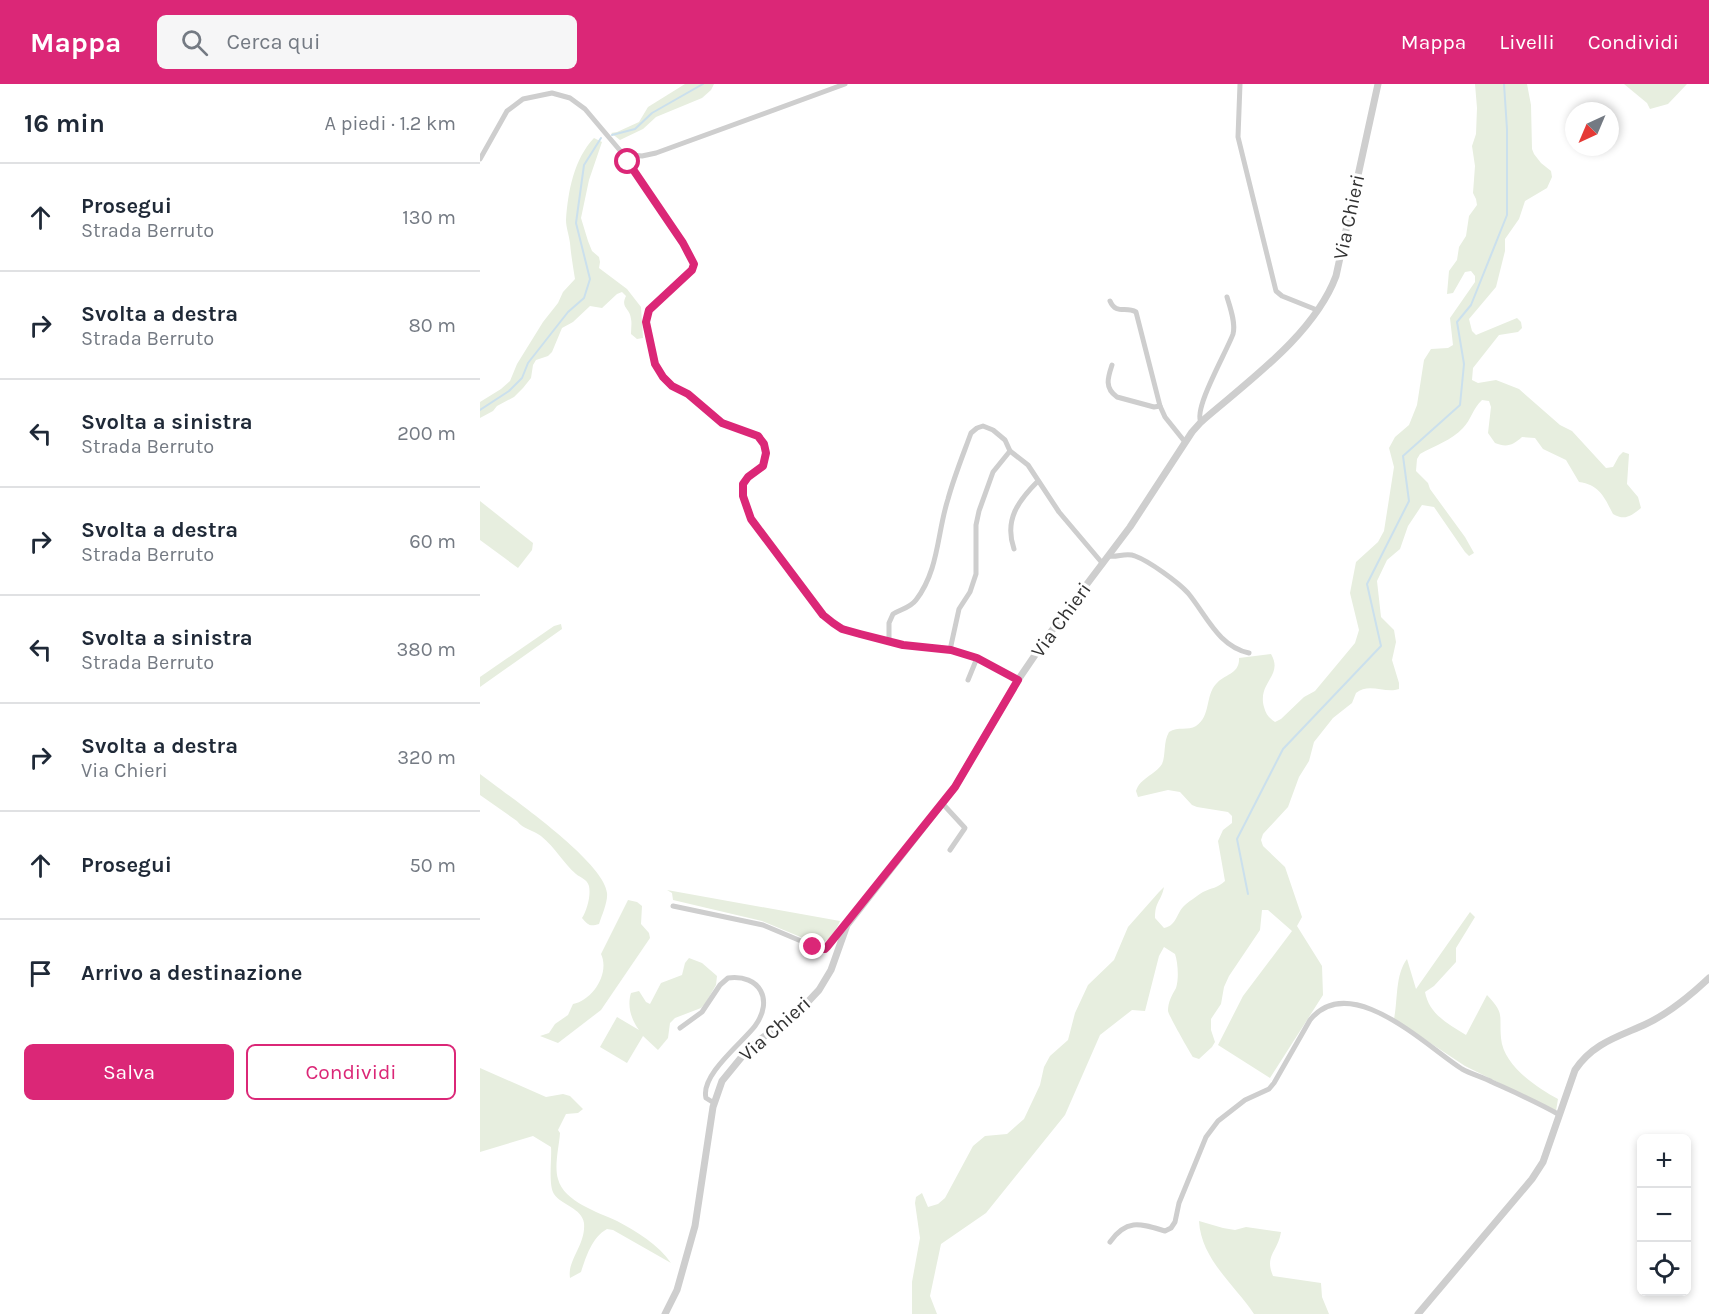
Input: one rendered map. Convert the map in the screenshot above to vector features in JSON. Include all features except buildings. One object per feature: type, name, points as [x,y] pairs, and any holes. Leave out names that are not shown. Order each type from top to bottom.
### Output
[{"type":"street","points":[[623,154],[642,156],[656,153],[845,84]]},
{"type":"street","points":[[1240,84],[1238,137],[1276,291],[1282,296],[1317,310]]},
{"type":"street","name":"Via Chieri","points":[[665,1314],[676,1290],[695,1226],[714,1103],[722,1081],[736,1061],[764,1035],[804,1006],[819,990],[831,970],[847,925],[955,787],[1018,680],[1058,621],[1103,564],[1148,501],[1185,442],[1201,422],[1271,362],[1300,332],[1331,290],[1378,84]]},
{"type":"street","points":[[480,159],[507,111],[523,99],[552,93],[570,98],[585,110],[623,154],[694,260],[692,270],[649,310],[646,316],[655,364],[672,386],[688,394],[722,423],[754,434],[761,440],[766,453],[765,462],[748,477],[742,489],[755,526],[823,615],[842,629],[903,645],[951,650],[977,658],[1018,680]]},
{"type":"street","points":[[1201,422],[1199,412],[1215,370],[1234,332],[1227,297]]},
{"type":"street","points":[[1110,302],[1114,309],[1134,311],[1138,316],[1160,406],[1185,442]]},
{"type":"street","points":[[1112,364],[1107,381],[1112,393],[1117,397],[1155,407],[1160,406]]},
{"type":"street","points":[[889,641],[893,614],[908,607],[916,600],[926,583],[935,560],[948,498],[971,433],[977,428],[983,426],[993,430],[1005,440],[1010,451],[1028,465],[1059,512],[1103,564]]},
{"type":"street","points":[[951,650],[960,609],[970,592],[976,574],[976,525],[979,511],[993,472],[1010,451]]},
{"type":"street","points":[[1014,549],[1011,540],[1011,519],[1029,490],[1038,481]]},
{"type":"street","points":[[1108,556],[1131,554],[1163,573],[1186,591],[1223,640],[1249,653]]},
{"type":"street","points":[[968,680],[977,658]]},
{"type":"street","points":[[942,802],[965,828],[950,850]]},
{"type":"street","points":[[673,906],[763,925],[820,949],[825,949],[842,927],[847,925]]},
{"type":"street","points":[[680,1028],[702,1012],[728,978],[748,979],[757,984],[762,992],[762,1004],[755,1026],[725,1056],[705,1090],[706,1098],[714,1103]]},
{"type":"street","points":[[1418,1314],[1532,1179],[1543,1162],[1558,1114],[1575,1070],[1582,1059],[1594,1048],[1615,1036],[1664,1014],[1709,978]]},
{"type":"street","points":[[1110,1242],[1116,1234],[1131,1224],[1142,1224],[1165,1231],[1171,1228],[1206,1137],[1218,1121],[1245,1100],[1269,1089],[1310,1020],[1317,1011],[1328,1007],[1355,1004],[1371,1009],[1394,1021],[1463,1070],[1558,1114]]},
{"type":"green space","points":[[685,84],[714,84],[702,98],[656,117],[643,129],[620,140],[611,133],[639,122],[648,107]]},
{"type":"green space","points":[[1475,84],[1527,84],[1531,105],[1532,149],[1541,163],[1551,171],[1552,177],[1547,188],[1525,201],[1519,219],[1505,239],[1505,251],[1496,287],[1469,319],[1472,331],[1476,335],[1517,318],[1522,328],[1518,332],[1499,335],[1473,368],[1472,380],[1478,383],[1496,380],[1519,389],[1560,425],[1572,431],[1606,468],[1613,467],[1623,452],[1629,454],[1627,484],[1638,497],[1641,508],[1628,517],[1613,514],[1600,492],[1586,483],[1579,482],[1566,460],[1543,449],[1535,438],[1522,437],[1513,444],[1506,445],[1495,443],[1488,433],[1491,407],[1489,401],[1482,400],[1459,432],[1420,454],[1416,471],[1428,483],[1474,553],[1469,556],[1465,552],[1434,507],[1422,505],[1408,526],[1400,549],[1387,560],[1377,581],[1381,617],[1394,630],[1396,642],[1392,660],[1399,689],[1366,688],[1361,690],[1356,693],[1352,703],[1333,718],[1314,742],[1309,761],[1299,777],[1288,807],[1263,834],[1261,840],[1263,846],[1285,867],[1302,917],[1297,926],[1322,966],[1323,995],[1270,1078],[1218,1045],[1243,996],[1292,931],[1268,910],[1262,910],[1260,930],[1229,976],[1221,1004],[1211,1019],[1211,1030],[1215,1042],[1199,1059],[1193,1057],[1168,1011],[1169,1002],[1177,984],[1178,971],[1175,954],[1164,947],[1159,956],[1145,1011],[1132,1010],[1100,1035],[1065,1115],[986,1213],[941,1244],[930,1296],[937,1314],[912,1314],[912,1282],[920,1238],[916,1197],[922,1193],[928,1207],[938,1204],[945,1198],[973,1146],[985,1136],[1007,1134],[1024,1119],[1040,1085],[1044,1067],[1050,1056],[1068,1040],[1075,1013],[1088,985],[1114,960],[1128,927],[1159,892],[1164,887],[1156,908],[1155,918],[1164,928],[1173,923],[1183,907],[1190,901],[1225,881],[1218,841],[1223,830],[1232,823],[1232,816],[1228,812],[1197,807],[1192,805],[1180,792],[1168,790],[1138,797],[1136,791],[1138,787],[1162,764],[1169,732],[1193,727],[1201,722],[1210,694],[1219,681],[1234,671],[1239,658],[1271,654],[1274,662],[1273,674],[1263,698],[1267,714],[1275,722],[1304,697],[1315,691],[1355,643],[1359,630],[1350,593],[1356,562],[1378,542],[1384,531],[1394,467],[1389,448],[1395,437],[1409,425],[1417,405],[1424,360],[1431,349],[1448,348],[1453,345],[1450,318],[1475,282],[1475,276],[1471,271],[1465,272],[1453,293],[1447,294],[1449,271],[1457,260],[1459,247],[1466,236],[1469,216],[1477,205],[1473,193],[1475,166],[1472,146],[1476,134]]},
{"type":"green space","points":[[1624,84],[1687,84],[1668,104],[1650,109],[1647,103]]},
{"type":"green space","points":[[594,138],[602,142],[589,180],[581,218],[592,251],[599,257],[599,268],[627,289],[641,307],[643,338],[637,339],[631,334],[630,315],[624,303],[626,296],[622,292],[602,308],[590,306],[573,322],[562,328],[552,352],[536,360],[531,378],[523,388],[514,397],[480,418],[480,402],[510,381],[517,364],[543,322],[558,303],[563,292],[575,279],[566,223],[568,198],[581,156]]},
{"type":"green space","points":[[480,501],[533,543],[532,550],[518,568],[480,540]]},
{"type":"green space","points":[[561,624],[562,629],[480,687],[480,677],[554,626]]},
{"type":"green space","points":[[480,774],[552,829],[590,864],[602,880],[607,893],[599,924],[589,925],[582,918],[589,898],[587,882],[571,870],[541,836],[522,826],[480,795]]},
{"type":"green space","points":[[667,890],[840,921],[828,940],[815,943],[762,921],[673,900],[672,893]]},
{"type":"green space","points":[[628,900],[642,906],[641,924],[649,933],[650,938],[601,1010],[558,1043],[540,1036],[549,1033],[555,1024],[568,1015],[573,1004],[587,997],[598,985],[603,969],[601,954]]},
{"type":"green space","points":[[1470,912],[1475,917],[1456,948],[1456,962],[1434,986],[1425,992],[1427,1000],[1440,1018],[1466,1035],[1487,995],[1499,1011],[1501,1038],[1508,1057],[1531,1082],[1558,1099],[1556,1111],[1465,1066],[1394,1019],[1400,972],[1407,959],[1416,989]]},
{"type":"green space","points":[[689,958],[702,963],[717,976],[716,985],[701,1008],[675,1018],[670,1023],[668,1038],[658,1050],[643,1036],[627,1063],[600,1047],[617,1017],[639,1030],[630,1012],[631,993],[639,991],[650,1004],[661,983],[682,975]]},
{"type":"green space","points":[[480,1068],[546,1097],[563,1094],[570,1096],[583,1109],[578,1113],[566,1114],[558,1130],[560,1133],[556,1168],[561,1187],[574,1200],[647,1239],[671,1263],[613,1230],[607,1229],[597,1237],[587,1254],[581,1272],[570,1278],[571,1265],[584,1231],[582,1218],[575,1210],[557,1198],[552,1190],[551,1147],[533,1136],[480,1152]]},
{"type":"green space","points":[[1199,1221],[1235,1230],[1246,1227],[1281,1232],[1270,1263],[1273,1276],[1321,1283],[1322,1297],[1329,1314],[1254,1314],[1212,1259],[1201,1235]]},
{"type":"waterway","points":[[612,135],[635,129],[652,113],[703,84]]},
{"type":"waterway","points":[[1248,894],[1237,839],[1283,749],[1381,646],[1367,584],[1409,501],[1403,456],[1460,405],[1464,364],[1457,322],[1471,305],[1507,215],[1507,129],[1504,84]]},
{"type":"waterway","points":[[480,410],[509,391],[522,378],[528,363],[568,312],[584,298],[590,279],[576,223],[584,165],[601,138]]},
{"type":"route","points":[[628,162],[694,260],[692,270],[649,310],[646,316],[655,364],[672,386],[688,394],[722,423],[754,434],[764,444],[765,462],[748,477],[742,489],[751,519],[761,535],[782,559],[823,615],[842,629],[903,645],[951,650],[977,658],[1018,680],[955,787],[890,867],[847,925],[842,927],[825,949],[813,947]]}]
